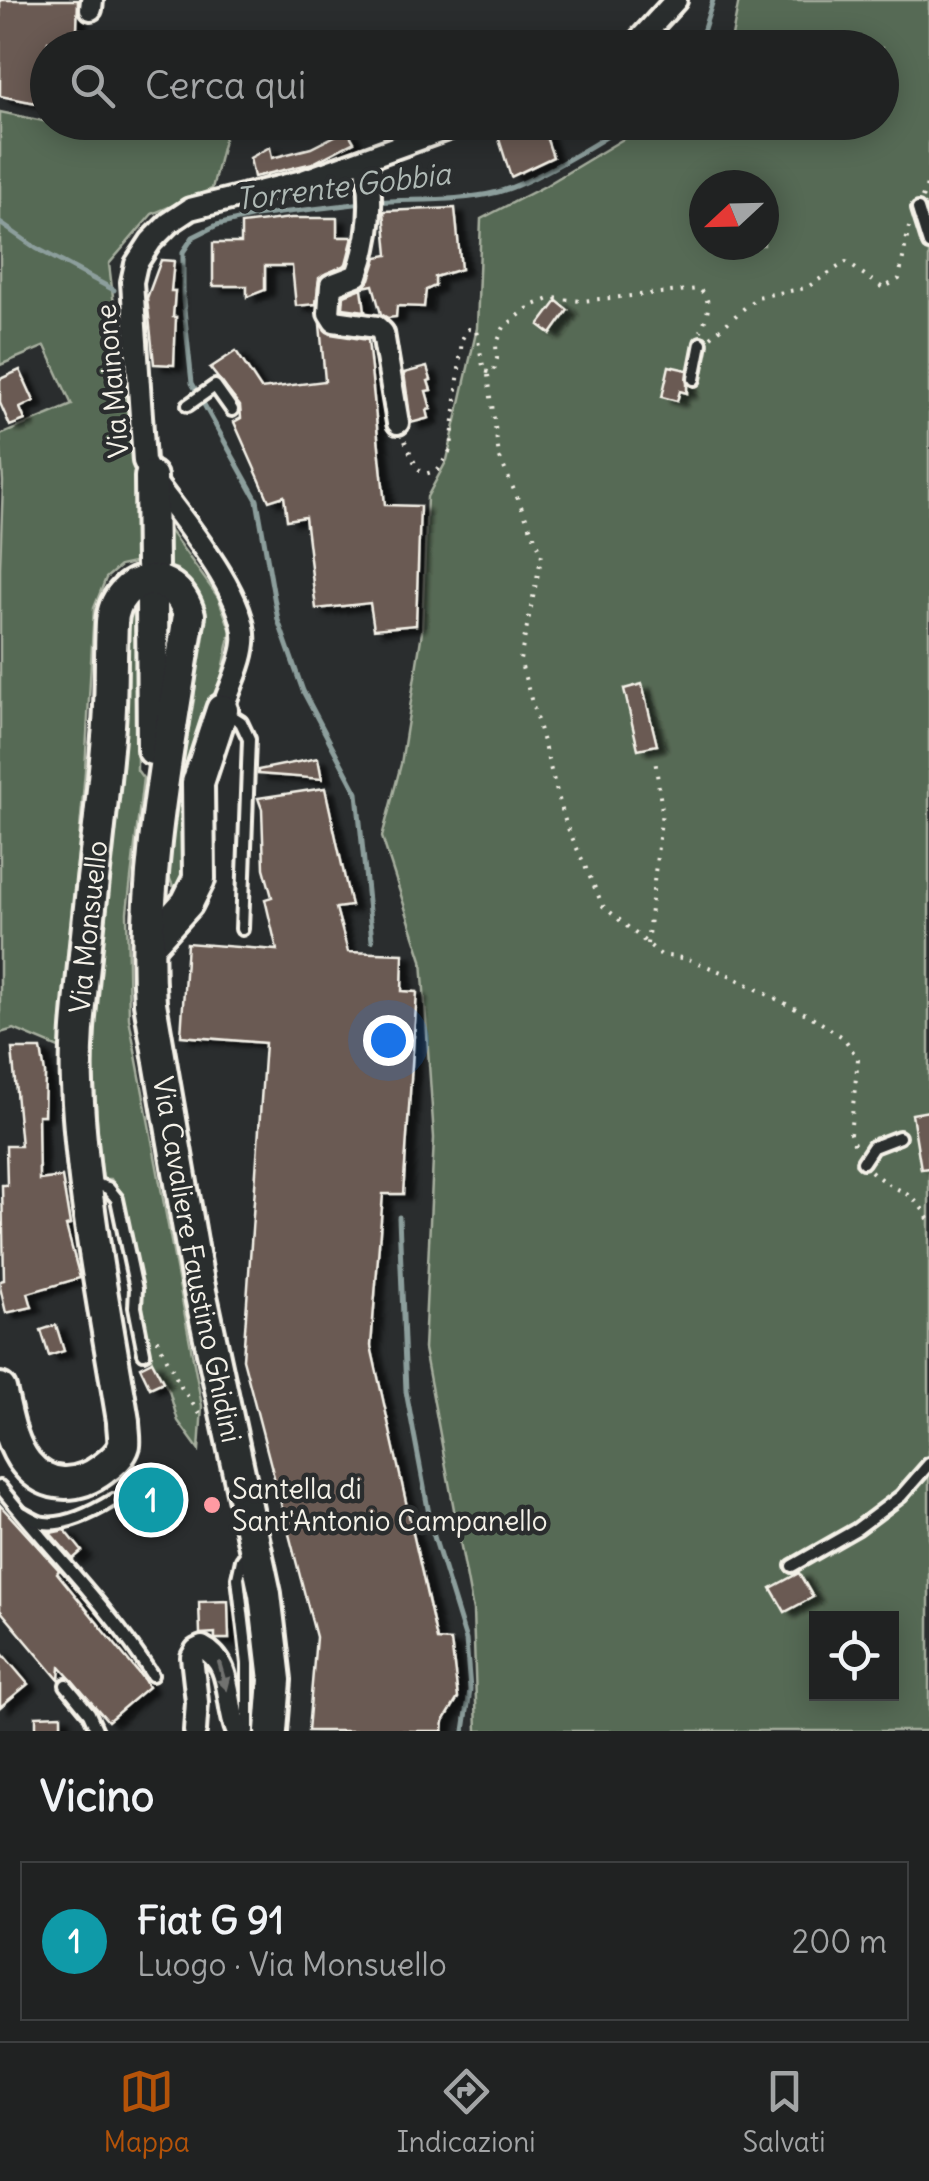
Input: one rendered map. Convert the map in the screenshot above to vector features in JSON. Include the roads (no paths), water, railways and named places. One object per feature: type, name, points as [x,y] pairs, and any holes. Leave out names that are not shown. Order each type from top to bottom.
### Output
[{"type":"main road","points":[[151,477],[152,566]]},
{"type":"main road","name":"Via Monsuello","points":[[0,1389],[17,1449],[39,1476],[54,1484],[93,1477],[124,1446],[87,1182],[77,1084],[77,1033],[108,736],[112,618],[118,598],[135,585],[159,580],[178,590],[190,615],[154,858],[153,899]]},
{"type":"main road","points":[[152,597],[154,858]]},
{"type":"main road","points":[[150,944],[187,902],[201,870],[198,784],[222,710]]},
{"type":"main road","points":[[153,899],[170,905],[187,902]]},
{"type":"main road","name":"Via Cavaliere Faustino Ghidini","points":[[153,899],[150,1003],[219,1387],[265,1594],[276,1680],[271,1731]]},
{"type":"street","points":[[648,30],[676,0]]},
{"type":"street","name":"Via Mainone","points":[[222,710],[243,649],[243,617],[231,591],[151,477],[142,445],[132,282],[144,250],[160,230],[190,209],[303,181],[417,140]]},
{"type":"street","points":[[365,159],[371,214],[357,275],[331,285],[329,313],[334,320],[377,326],[384,333],[398,423]]},
{"type":"street","points":[[195,1731],[197,1702],[192,1657],[202,1647],[212,1652],[224,1667],[237,1731]]},
{"type":"lane","points":[[918,209],[929,244]]},
{"type":"lane","points":[[694,378],[701,343]]},
{"type":"lane","points":[[188,404],[216,386],[232,410]]},
{"type":"lane","points":[[222,710],[241,722],[249,739],[242,929]]},
{"type":"lane","points":[[863,1162],[874,1147],[899,1138]]},
{"type":"lane","points":[[87,1182],[108,1188],[117,1200],[136,1288],[135,1307],[144,1353]]},
{"type":"lane","points":[[792,1566],[857,1529],[900,1496],[929,1464]]},
{"type":"lane","points":[[0,1488],[126,1635],[152,1675]]},
{"type":"lane","points":[[19,1512],[42,1524],[60,1522],[114,1500]]},
{"type":"lane","points":[[248,1731],[248,1664],[238,1578],[242,1560],[254,1545]]},
{"type":"lane","points":[[66,1685],[89,1713],[97,1731]]},
{"type":"waterway","name":"Torrente Gobbia","points":[[704,30],[713,0]]},
{"type":"waterway","name":"Torrente Gobbia","points":[[374,202],[452,199],[498,192],[601,140]]},
{"type":"waterway","name":"Torrente Gobbia","points":[[363,203],[255,216],[217,225],[193,237],[183,252],[183,300],[192,383],[257,500],[278,620],[303,691],[357,793],[372,941]]},
{"type":"waterway","points":[[0,223],[36,248],[114,290]]},
{"type":"waterway","name":"Torrente Gobbia","points":[[399,1217],[406,1391],[432,1530],[466,1640],[470,1690],[464,1731]]},
{"type":"place","name":"Fiat G 91","points":[[151,1500]]},
{"type":"place","name":"Santella di Sant'Antonio Campanello","points":[[212,1505]]}]
